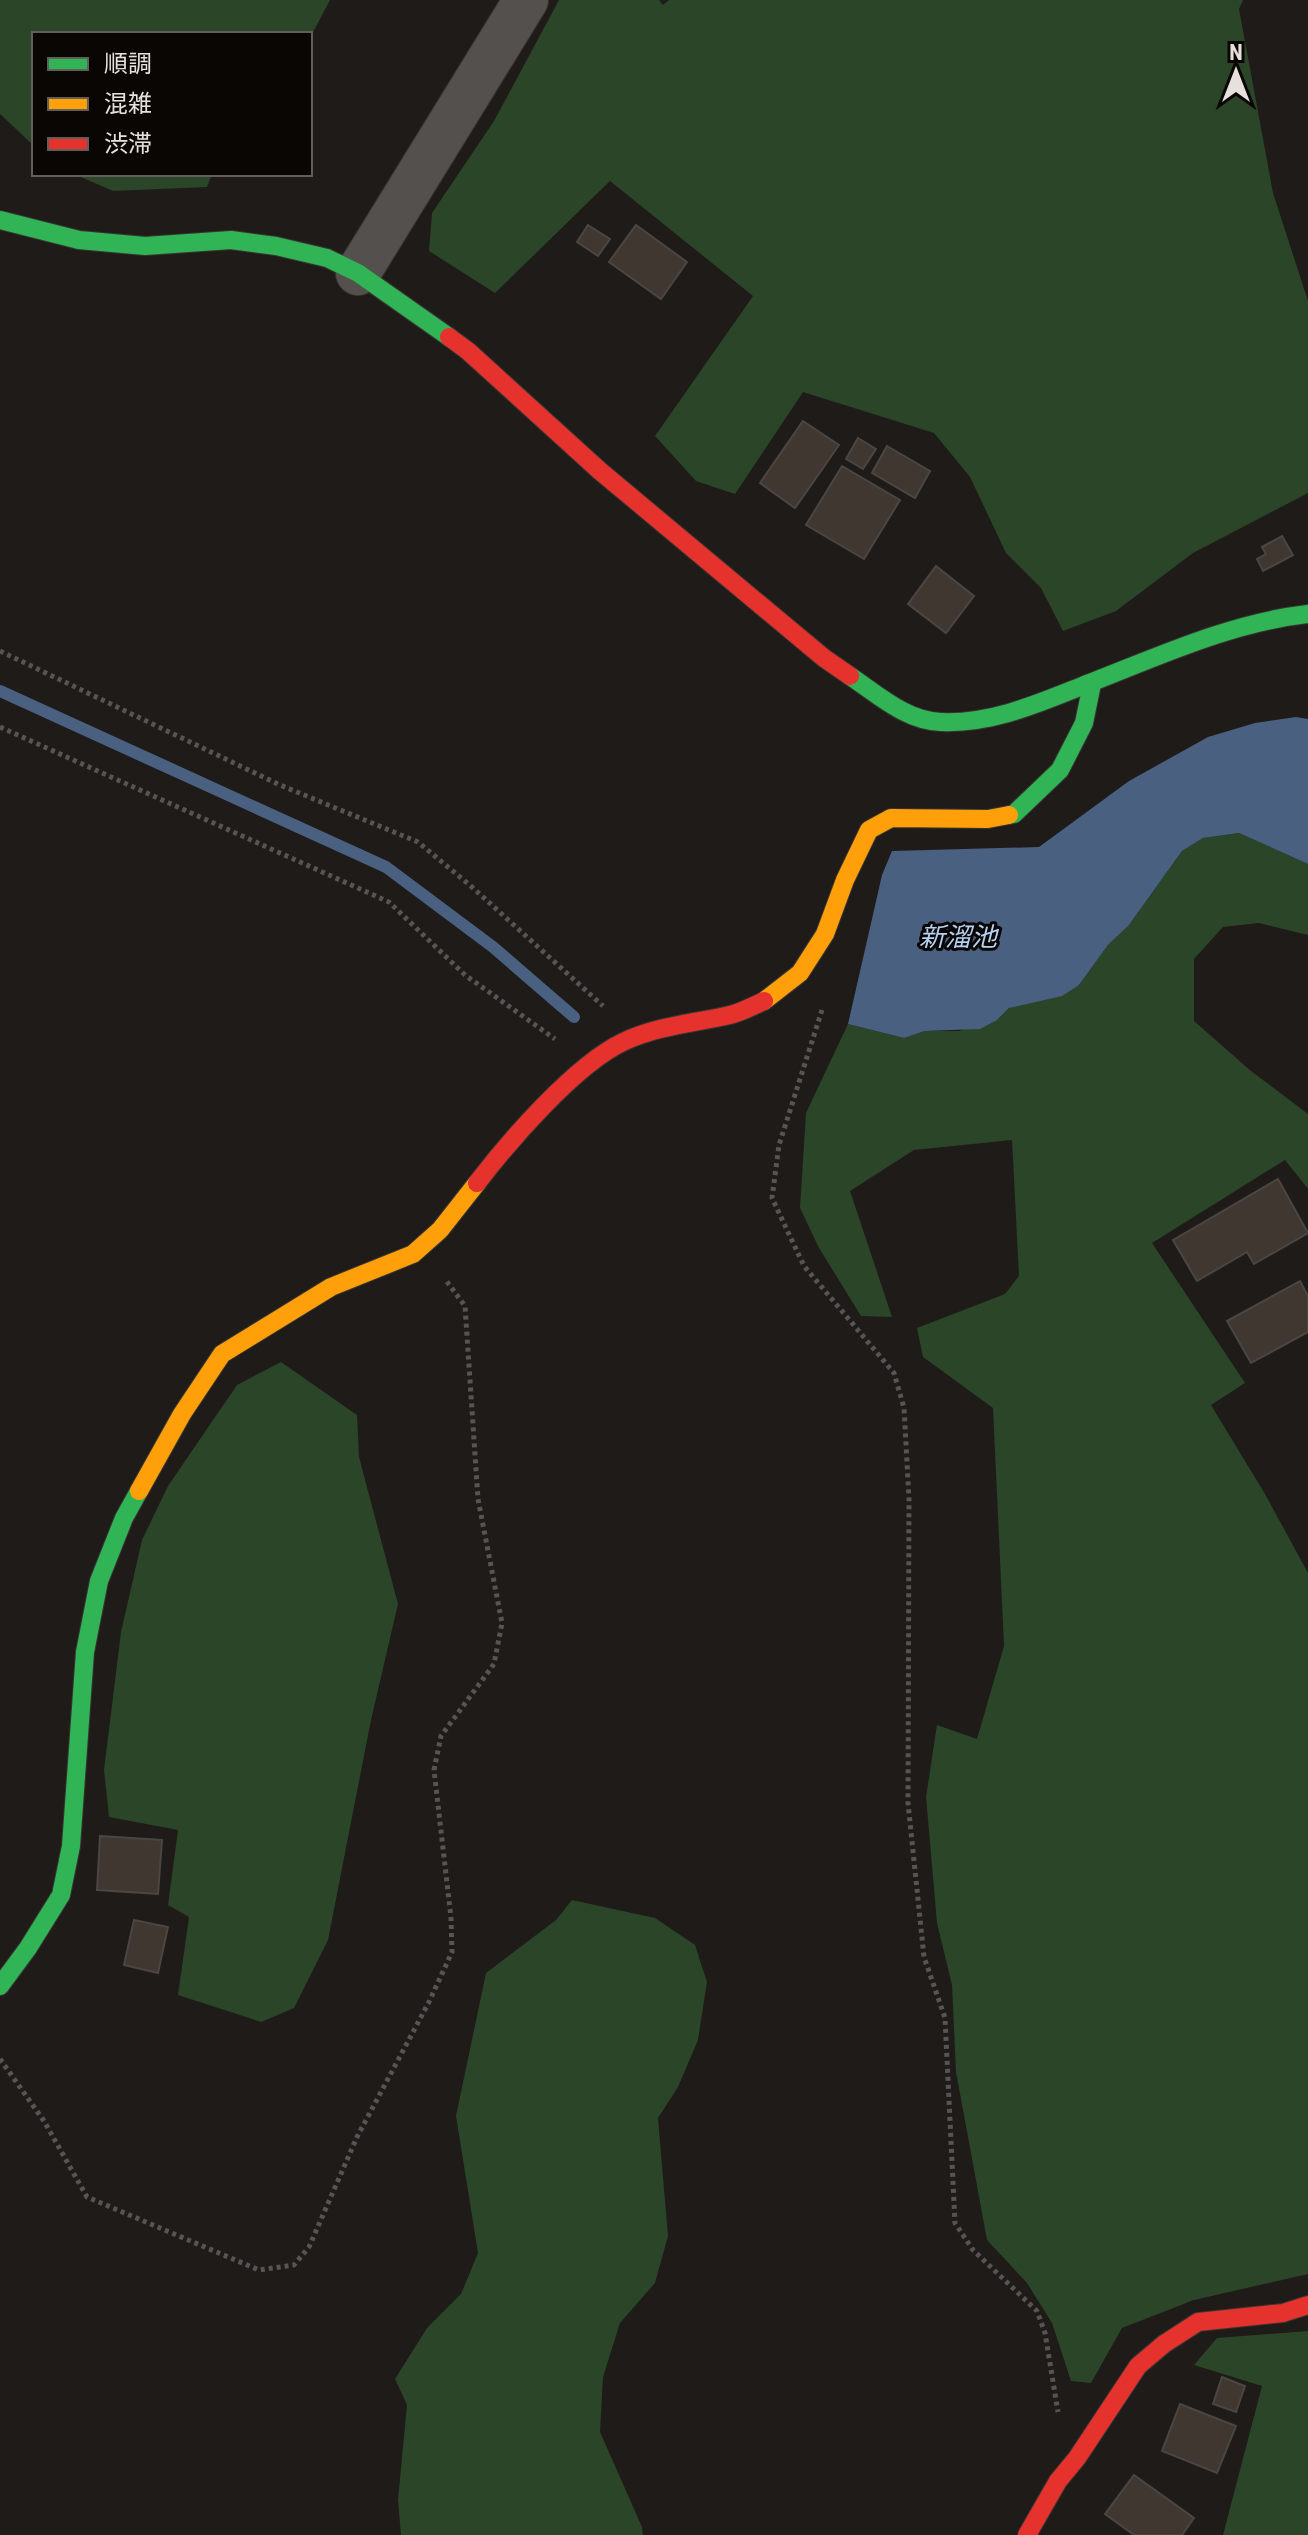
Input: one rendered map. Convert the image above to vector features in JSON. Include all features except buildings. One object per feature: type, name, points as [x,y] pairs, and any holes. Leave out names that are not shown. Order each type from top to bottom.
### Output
[{"type":"street","points":[[358,273],[526,0]]},
{"type":"street","points":[[0,220],[79,240],[145,246],[231,240],[276,246],[327,258],[358,273],[468,351],[600,471],[824,658],[905,713],[940,722],[1011,714],[1204,639],[1271,618],[1308,614]]},
{"type":"street","points":[[0,1986],[61,1895],[71,1846],[85,1652],[99,1581],[124,1518],[182,1414],[222,1354],[331,1287],[413,1254],[440,1230],[496,1158],[581,1070],[623,1042],[670,1027],[734,1014],[766,1000],[800,973],[825,934],[845,880],[869,830],[891,818],[988,819],[1014,814],[1060,770],[1084,723],[1092,684]]},
{"type":"street","points":[[1027,2535],[1058,2481],[1077,2458],[1138,2366],[1164,2344],[1198,2322],[1283,2313],[1308,2305]]},
{"type":"path","points":[[0,651],[280,785],[418,842],[472,887],[606,1010],[623,1042]]},
{"type":"path","points":[[0,727],[389,902],[465,975],[552,1036],[581,1070]]},
{"type":"path","points":[[823,1009],[779,1145],[772,1198],[804,1266],[894,1373],[904,1408],[909,1499],[908,1803],[924,1957],[945,2018],[955,2223],[973,2250],[1037,2311],[1045,2333],[1060,2418],[1077,2458]]},
{"type":"path","points":[[0,2059],[44,2121],[87,2197],[259,2270],[294,2265],[309,2247],[357,2137],[452,1952],[434,1770],[441,1736],[494,1664],[502,1623],[478,1499],[465,1306],[446,1281],[413,1254]]},
{"type":"green space","points":[[0,0],[330,0],[312,34],[32,32],[32,144],[0,114]]},
{"type":"green space","points":[[559,0],[659,0],[663,5],[669,0],[1243,0],[1239,9],[1273,193],[1308,301],[1308,493],[1193,553],[1116,611],[1063,631],[1041,588],[1006,553],[970,477],[934,433],[803,392],[735,494],[696,481],[655,436],[753,296],[610,181],[495,293],[429,251],[432,213],[494,121]]},
{"type":"green space","points":[[79,176],[211,176],[207,187],[113,191]]},
{"type":"green space","points":[[1239,833],[1308,864],[1308,935],[1259,923],[1223,927],[1194,959],[1194,1021],[1251,1071],[1308,1114],[1308,1189],[1285,1160],[1152,1243],[1245,1383],[1211,1405],[1308,1573],[1308,2274],[1194,2300],[1122,2328],[1091,2383],[1071,2381],[1052,2323],[1027,2283],[987,2240],[956,2072],[952,1985],[937,1923],[926,1797],[937,1725],[977,1739],[1004,1646],[993,1408],[923,1357],[917,1328],[1005,1294],[1019,1276],[1012,1140],[914,1150],[850,1191],[892,1317],[861,1316],[819,1248],[800,1208],[806,1113],[848,1024],[904,1038],[925,1031],[959,1031],[997,1020],[1009,1008],[1079,985],[1108,945],[1129,925],[1182,851],[1203,838]]},
{"type":"green space","points":[[281,1362],[357,1415],[359,1457],[398,1604],[371,1720],[328,1940],[294,2008],[261,2022],[178,1995],[189,1917],[168,1905],[178,1830],[109,1817],[104,1770],[121,1632],[142,1540],[168,1486],[237,1385]]},
{"type":"green space","points":[[572,1900],[655,1918],[695,1945],[707,1982],[698,2040],[678,2087],[658,2118],[668,2236],[655,2283],[620,2323],[603,2377],[600,2432],[643,2535],[401,2535],[398,2500],[407,2405],[395,2379],[427,2328],[461,2294],[478,2253],[456,2116],[486,1973],[556,1920]]},
{"type":"green space","points":[[1308,2331],[1308,2535],[1223,2535],[1262,2386],[1194,2365],[1217,2338]]},
{"type":"water","name":"新溜池","points":[[1296,717],[1308,719],[1308,864],[1239,833],[1203,838],[1182,851],[1129,925],[1108,945],[1079,985],[1062,996],[1009,1008],[997,1020],[980,1029],[925,1031],[904,1038],[848,1024],[882,875],[892,851],[1039,847],[1129,781],[1208,737],[1255,723]]},
{"type":"waterway","points":[[0,691],[386,867],[493,947],[574,1017]]},
{"type":"traffic: fast","points":[[0,220],[79,240],[145,246],[231,240],[327,258],[358,273],[449,337]]},
{"type":"traffic: fast","points":[[850,676],[892,705],[916,717],[941,722],[978,720],[1031,706],[1221,633],[1308,614]]},
{"type":"traffic: fast","points":[[1009,815],[1014,814],[1060,770],[1084,723],[1092,684]]},
{"type":"traffic: fast","points":[[0,1986],[61,1895],[71,1846],[85,1652],[99,1581],[124,1518],[139,1491]]},
{"type":"traffic: slow","points":[[764,1001],[800,973],[825,934],[845,880],[869,830],[891,818],[988,819],[1009,815]]},
{"type":"traffic: slow","points":[[139,1491],[182,1414],[222,1354],[331,1287],[413,1254],[440,1230],[477,1183]]},
{"type":"traffic: jam","points":[[449,337],[600,471],[824,658],[850,676]]},
{"type":"traffic: jam","points":[[477,1183],[544,1105],[604,1053],[649,1032],[730,1015],[764,1001]]},
{"type":"traffic: jam","points":[[1027,2535],[1058,2481],[1077,2458],[1138,2366],[1164,2344],[1198,2322],[1283,2313],[1308,2305]]}]
